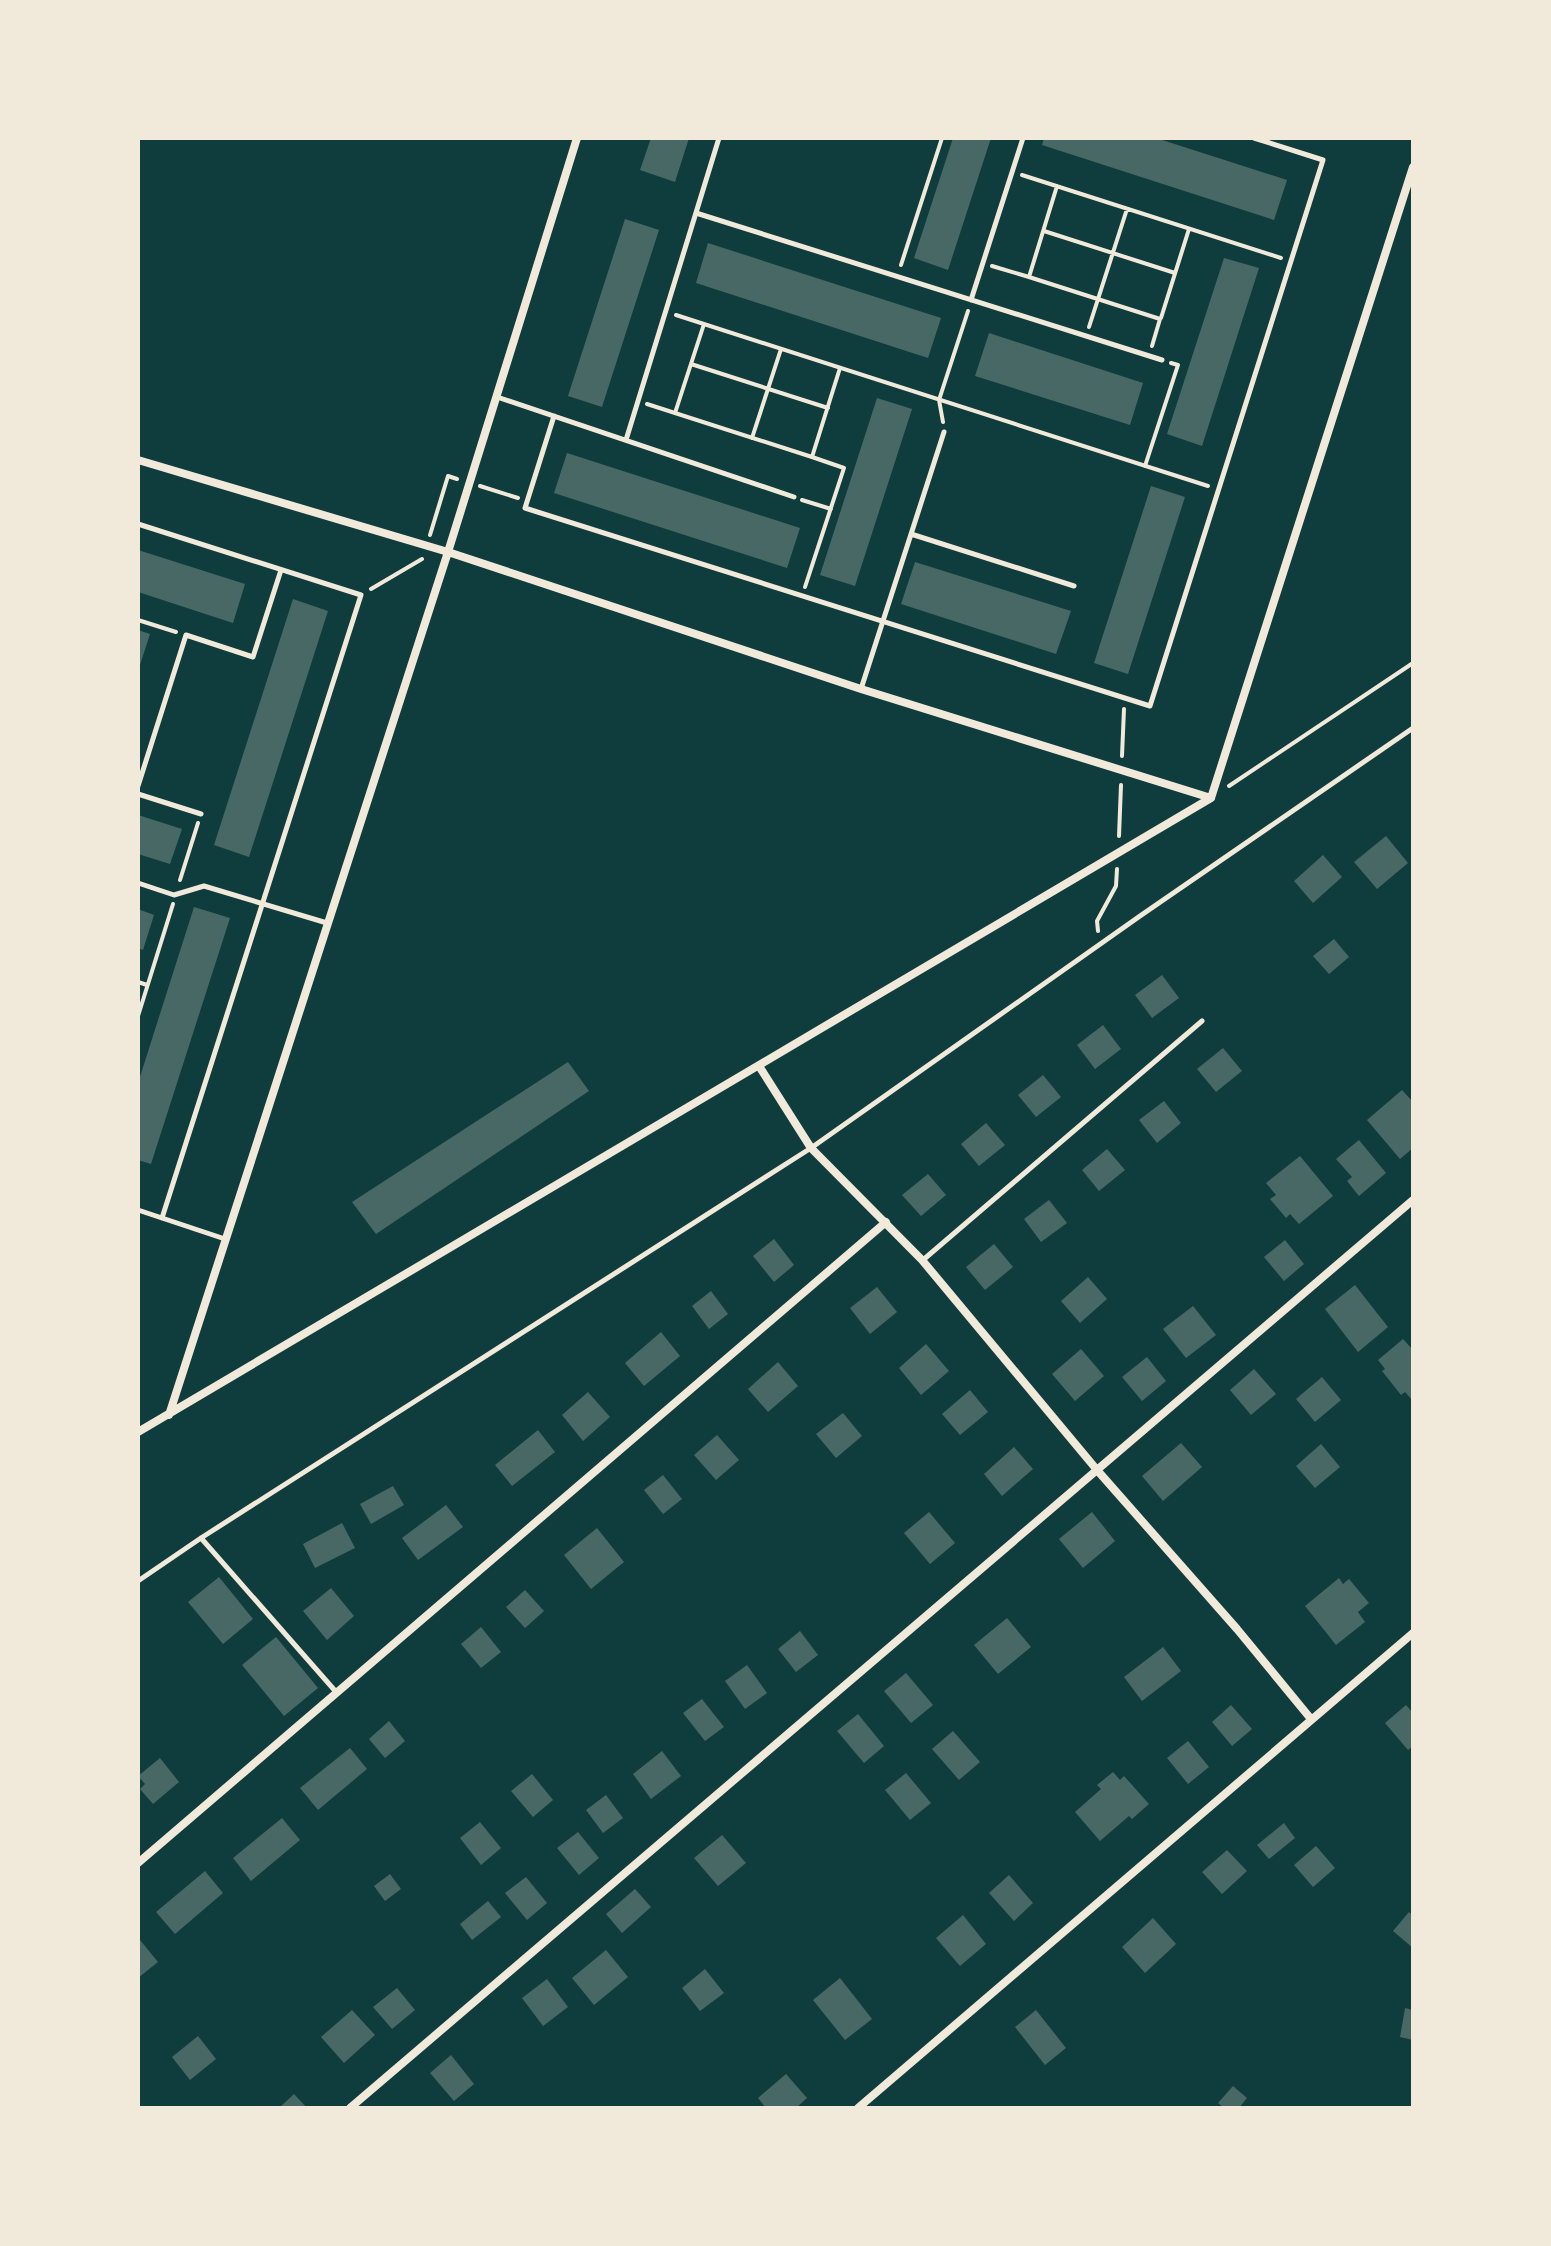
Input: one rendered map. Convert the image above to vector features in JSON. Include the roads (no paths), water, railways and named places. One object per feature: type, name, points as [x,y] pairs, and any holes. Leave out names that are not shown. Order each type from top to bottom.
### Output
[{"type":"street","points":[[169,1415],[448,552],[577,138]]},
{"type":"street","points":[[138,1432],[1211,798],[1413,167]]},
{"type":"street","points":[[138,460],[448,552],[861,689],[1211,798]]},
{"type":"street","points":[[759,1066],[811,1148],[922,1260],[1311,1719]]},
{"type":"street","points":[[350,2108],[1413,1200]]},
{"type":"street","points":[[138,1863],[886,1222]]},
{"type":"street","points":[[858,2108],[1413,1633]]},
{"type":"lane","points":[[626,440],[719,138]]},
{"type":"lane","points":[[971,300],[1023,138]]},
{"type":"lane","points":[[554,416],[525,508],[1150,706],[1323,160],[1254,138]]},
{"type":"lane","points":[[696,213],[1162,360]]},
{"type":"lane","points":[[497,397],[794,497]]},
{"type":"lane","points":[[861,689],[944,432]]},
{"type":"lane","points":[[138,524],[361,595],[162,1218]]},
{"type":"lane","points":[[911,534],[1074,586]]},
{"type":"lane","points":[[138,786],[186,635],[253,657],[281,570]]},
{"type":"lane","points":[[138,1581],[811,1148],[1413,728]]},
{"type":"lane","points":[[138,794],[201,814]]},
{"type":"lane","points":[[138,883],[176,894],[204,886],[327,923]]},
{"type":"lane","points":[[922,1260],[1202,1021]]},
{"type":"lane","points":[[138,1210],[225,1239]]},
{"type":"lane","points":[[201,1538],[337,1693]]}]
